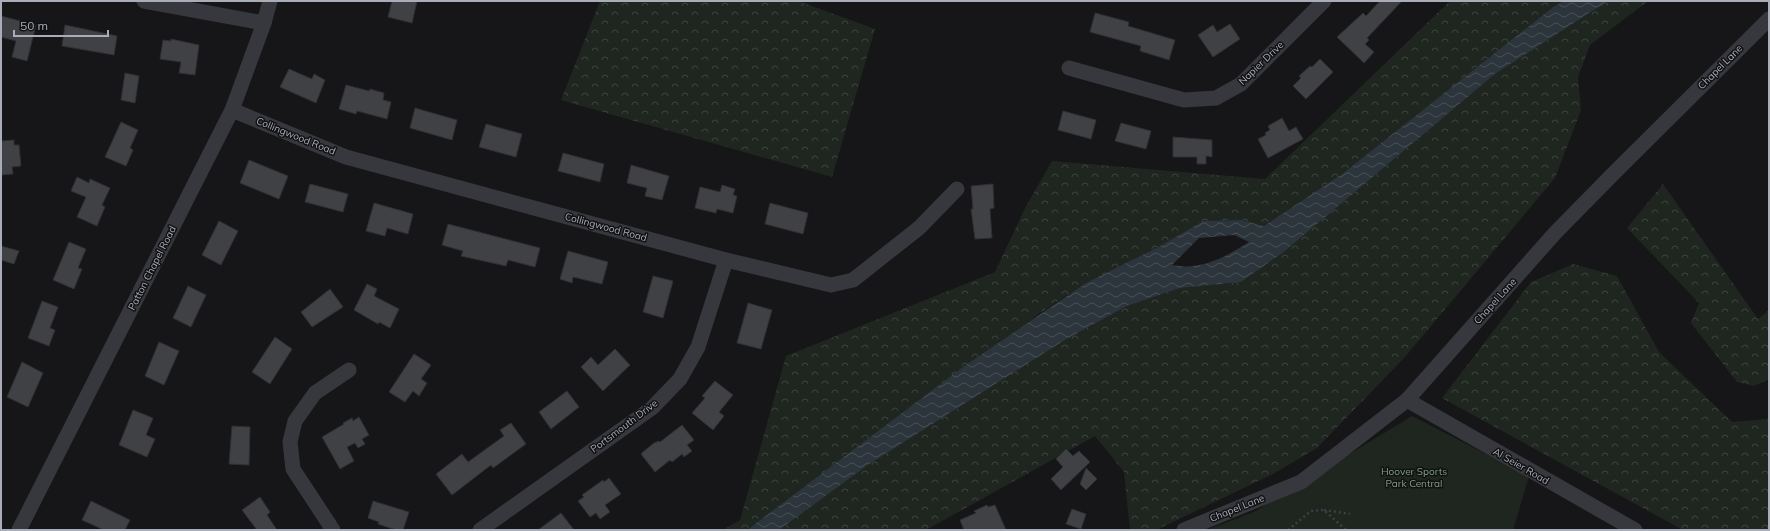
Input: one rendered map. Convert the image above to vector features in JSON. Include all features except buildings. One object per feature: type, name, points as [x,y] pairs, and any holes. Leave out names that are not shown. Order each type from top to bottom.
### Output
[{"type":"street","points":[[144,1],[264,23]]},
{"type":"street","name":"Patton Chapel Road","points":[[19,530],[232,110],[264,23],[270,1]]},
{"type":"street","name":"Napier Drive","points":[[1069,68],[1184,100],[1216,98],[1241,84],[1324,1]]},
{"type":"street","name":"Chapel Lane","points":[[1184,530],[1301,482],[1407,400],[1556,233],[1615,172],[1769,19]]},
{"type":"street","name":"Collingwood Road","points":[[232,110],[346,156],[726,260],[831,285],[853,280],[919,228],[957,189]]},
{"type":"street","name":"Portsmouth Drive","points":[[480,530],[652,408],[680,379],[698,347],[726,260]]},
{"type":"street","points":[[334,530],[293,469],[290,442],[295,421],[315,393],[349,370]]},
{"type":"street","name":"Al Seier Road","points":[[1407,400],[1627,528]]},
{"type":"path","points":[[1324,510],[1346,530]]},
{"type":"path","points":[[1288,530],[1311,511],[1324,510],[1350,514]]},
{"type":"green space","points":[[600,1],[798,1],[875,29],[832,177],[561,100]]},
{"type":"green space","points":[[1450,1],[1564,1],[1553,7],[1342,174],[1264,226],[1242,220],[1203,221],[1160,246],[1086,283],[1040,313],[747,530],[723,530],[740,520],[786,356],[995,272],[1025,208],[1052,161],[1265,179]]},
{"type":"green space","points":[[1608,1],[1648,1],[1590,45],[1578,77],[1581,110],[1555,178],[1405,357],[1317,448],[1273,474],[1156,530],[1130,530],[1124,472],[1095,436],[926,530],[779,530],[868,465],[1065,340],[1127,306],[1180,288],[1241,282],[1285,251],[1495,74]]},
{"type":"green space","points":[[1663,184],[1758,319],[1769,310],[1769,379],[1754,386],[1737,382],[1691,323],[1699,303],[1627,228]]},
{"type":"green space","points":[[1573,264],[1617,276],[1659,352],[1732,422],[1769,419],[1769,530],[1683,530],[1442,398],[1531,282]]},
{"type":"green space","name":"Hoover Sports Park Central","points":[[1412,416],[1529,476],[1513,530],[1206,530],[1254,512]]},
{"type":"water","points":[[1564,1],[1608,1],[1495,74],[1285,251],[1241,282],[1180,288],[1127,306],[1065,340],[868,465],[779,530],[747,530],[963,367],[1086,283],[1160,246],[1203,221],[1242,220],[1264,226],[1342,174],[1553,7]],"holes":[[[1234,235],[1249,242],[1231,253],[1203,264],[1193,266],[1172,265],[1199,238]]]}]
